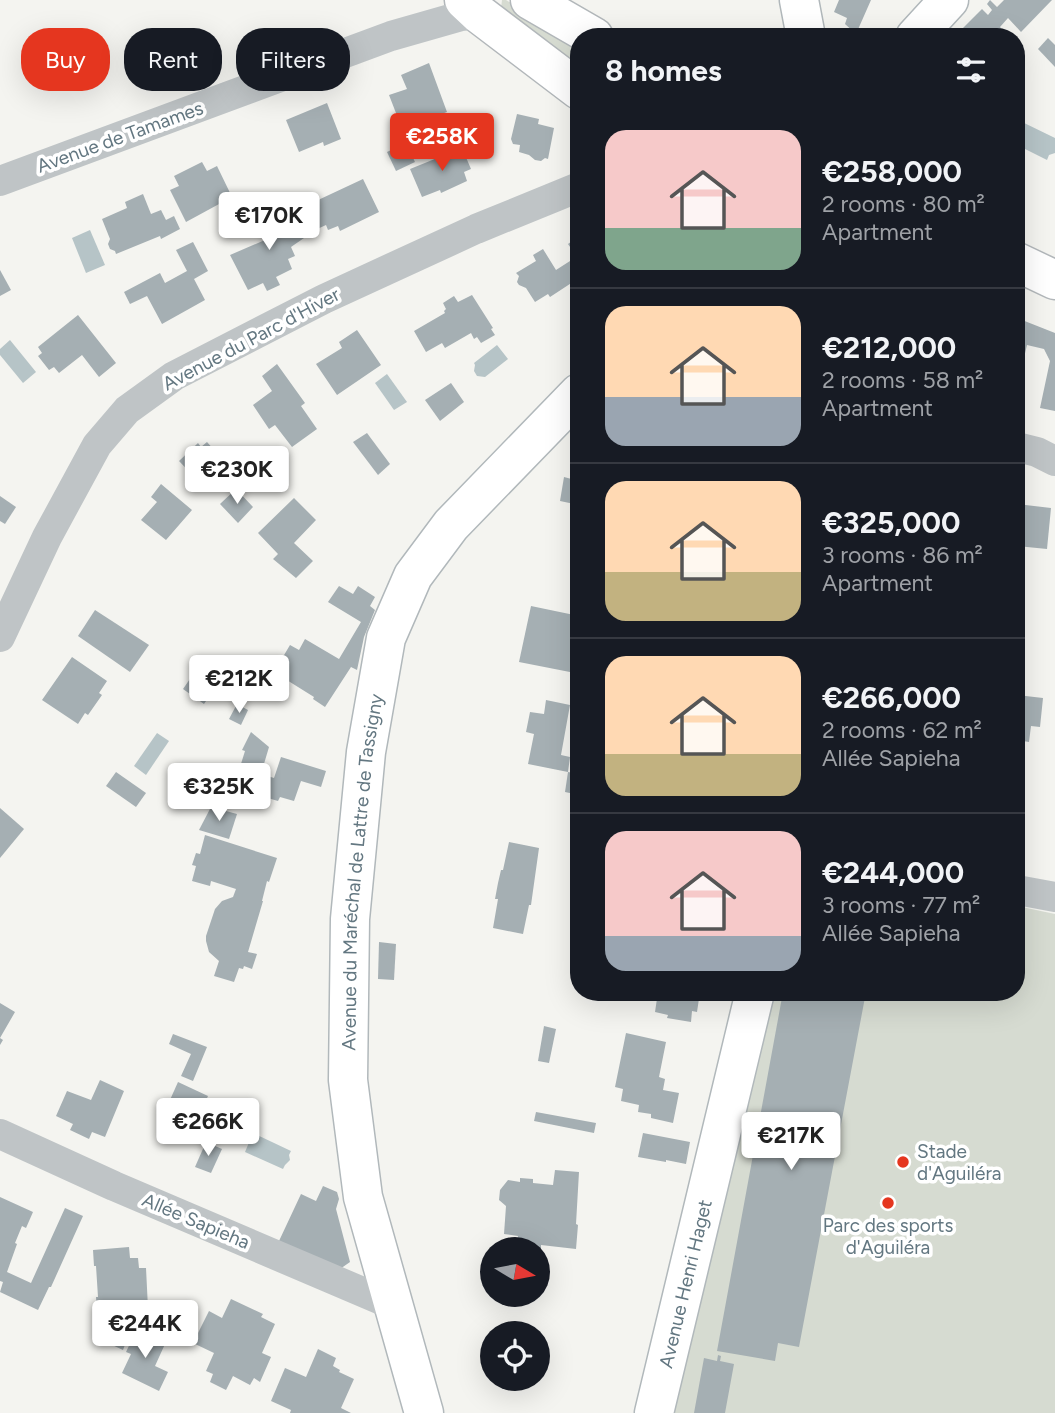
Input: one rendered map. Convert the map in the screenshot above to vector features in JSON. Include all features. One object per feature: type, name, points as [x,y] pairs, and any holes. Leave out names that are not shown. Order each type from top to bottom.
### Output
[{"type":"main road","points":[[530,0],[578,28]]},
{"type":"main road","points":[[784,28],[788,0]]},
{"type":"main road","points":[[799,0],[804,28]]},
{"type":"main road","points":[[923,28],[949,0]]},
{"type":"main road","points":[[471,7],[570,83]]},
{"type":"main road","points":[[1025,266],[1055,280]]},
{"type":"main road","name":"Avenue du Maréchal de Lattre de Tassigny","points":[[424,1413],[363,1197],[348,1080],[350,919],[366,752],[386,638],[413,576],[451,525],[570,402]]},
{"type":"main road","name":"Avenue Henri Haget","points":[[654,1413],[753,1001]]},
{"type":"street","name":"Avenue de Tamames","points":[[0,181],[391,36],[461,16],[471,7]]},
{"type":"street","name":"Avenue du Parc d'Hiver","points":[[0,637],[47,537],[97,445],[127,410],[174,376],[324,299],[475,229],[570,191]]},
{"type":"street","points":[[1025,449],[1055,461]]},
{"type":"street","points":[[1025,891],[1055,897]]},
{"type":"street","name":"Allée Sapieha","points":[[0,1134],[114,1186],[393,1305]]},
{"type":"shaded area","points":[[502,0],[506,0],[570,39],[570,69],[500,16]]},
{"type":"shaded area","points":[[1025,123],[1055,138],[1055,153],[1049,155],[1047,160],[1025,149]]},
{"type":"shaded area","points":[[90,230],[105,265],[86,273],[72,238]]},
{"type":"shaded area","points":[[10,340],[36,372],[23,383],[0,355],[0,349]]},
{"type":"shaded area","points":[[497,345],[508,359],[485,377],[477,376],[474,363]]},
{"type":"shaded area","points":[[387,374],[407,402],[394,410],[375,383]]},
{"type":"shaded area","points":[[157,733],[169,741],[146,775],[134,766]]},
{"type":"shaded area","name":"Parc des sports d'Aguiléra","points":[[1025,908],[1055,914],[1055,1413],[673,1413],[766,1001],[1025,1001]]},
{"type":"shaded area","points":[[253,1133],[291,1151],[290,1160],[283,1169],[245,1152]]},
{"type":"building","points":[[839,0],[871,0],[859,28],[849,28],[845,24],[847,18],[834,12]]},
{"type":"building","points":[[990,0],[997,7],[1004,0],[1052,0],[1025,28],[1017,28],[1008,18],[1001,28],[963,28],[982,9],[988,15],[992,10],[987,4]]},
{"type":"building","points":[[1048,38],[1055,45],[1055,67],[1038,49]]},
{"type":"building","points":[[429,63],[447,112],[436,116],[437,121],[421,127],[418,119],[401,126],[389,95],[407,89],[401,75]]},
{"type":"building","points":[[327,103],[341,139],[324,146],[323,142],[299,152],[286,120]]},
{"type":"building","points":[[517,114],[539,119],[538,124],[554,128],[548,159],[535,160],[519,152],[520,145],[513,144],[511,139]]},
{"type":"building","points":[[406,143],[415,162],[396,171],[387,152]]},
{"type":"building","points":[[462,148],[471,169],[464,172],[467,181],[441,193],[440,190],[422,197],[410,169]]},
{"type":"building","points":[[202,162],[207,171],[217,166],[232,197],[186,222],[170,190],[179,186],[174,176]]},
{"type":"building","points":[[363,179],[379,212],[340,231],[338,226],[328,230],[326,225],[313,231],[305,213],[318,206],[316,201]]},
{"type":"building","points":[[143,194],[151,214],[161,210],[166,220],[174,216],[180,229],[161,239],[160,236],[116,254],[108,244],[110,239],[102,219],[127,208],[125,202]]},
{"type":"building","points":[[282,201],[304,238],[291,247],[295,256],[288,259],[292,269],[276,277],[280,285],[267,291],[263,283],[248,290],[230,255],[281,233],[266,208]]},
{"type":"building","points":[[193,242],[208,271],[194,279],[205,300],[162,324],[147,296],[130,304],[124,292],[160,273],[165,283],[187,271],[176,250]]},
{"type":"building","points":[[543,249],[556,270],[570,261],[570,284],[550,297],[548,294],[535,302],[526,288],[517,282],[519,276],[516,273],[536,261],[533,255]]},
{"type":"building","points":[[0,270],[11,290],[0,296]]},
{"type":"building","points":[[472,295],[495,335],[481,343],[477,337],[474,339],[471,333],[445,348],[442,343],[426,352],[414,331],[445,313],[443,303],[454,296],[458,302]]},
{"type":"building","points":[[78,315],[116,363],[99,377],[82,355],[59,373],[54,367],[49,370],[38,356],[42,353],[38,347]]},
{"type":"building","points":[[1025,321],[1055,333],[1055,411],[1040,408],[1050,361],[1044,349],[1027,345],[1025,353]]},
{"type":"building","points":[[357,330],[381,365],[337,395],[316,364],[342,348],[339,342]]},
{"type":"building","points":[[277,364],[305,403],[301,406],[317,429],[292,447],[275,425],[269,429],[253,405],[272,391],[262,376]]},
{"type":"building","points":[[451,383],[464,402],[440,421],[425,400]]},
{"type":"building","points":[[367,433],[390,464],[378,475],[353,442]]},
{"type":"building","points":[[207,442],[224,461],[200,483],[179,461],[198,443],[201,447]]},
{"type":"building","points":[[564,477],[570,479],[570,503],[560,501]]},
{"type":"building","points":[[161,484],[192,510],[166,540],[141,520],[157,502],[151,497]]},
{"type":"building","points":[[236,489],[253,507],[238,523],[220,504]]},
{"type":"building","points":[[0,496],[16,507],[5,524],[0,521]]},
{"type":"building","points":[[294,498],[316,520],[294,543],[313,561],[296,578],[273,559],[278,554],[258,533]]},
{"type":"building","points":[[1025,505],[1051,508],[1047,549],[1025,547]]},
{"type":"building","points":[[339,586],[353,594],[358,586],[375,597],[370,606],[375,610],[364,637],[357,670],[351,667],[325,707],[274,672],[290,645],[299,650],[305,639],[339,659],[361,622],[328,602]]},
{"type":"building","points":[[531,606],[570,614],[570,672],[519,662]]},
{"type":"building","points":[[95,610],[149,645],[130,672],[78,636]]},
{"type":"building","points":[[72,657],[107,681],[99,693],[102,695],[78,724],[42,700]]},
{"type":"building","points":[[203,660],[221,671],[210,686],[214,689],[204,704],[183,689]]},
{"type":"building","points":[[1025,696],[1043,698],[1040,727],[1031,726],[1029,742],[1025,741]]},
{"type":"building","points":[[546,700],[570,705],[561,755],[570,757],[568,772],[528,764],[534,734],[526,732],[530,712],[544,714]]},
{"type":"building","points":[[237,704],[248,710],[241,725],[229,719]]},
{"type":"building","points":[[251,732],[269,747],[261,774],[274,778],[281,757],[326,771],[321,787],[301,781],[294,801],[280,797],[278,801],[247,792],[253,773],[240,767],[245,751],[242,750]]},
{"type":"building","points":[[116,772],[146,793],[136,807],[106,786]]},
{"type":"building","points":[[568,772],[570,772],[570,793],[565,792]]},
{"type":"building","points":[[211,807],[237,814],[229,839],[199,830]]},
{"type":"building","points":[[0,808],[24,829],[0,858]]},
{"type":"building","points":[[205,835],[277,858],[269,882],[267,881],[248,952],[257,954],[252,969],[244,966],[243,969],[239,968],[234,982],[214,976],[219,961],[209,952],[206,936],[215,909],[222,901],[233,897],[236,889],[211,881],[210,886],[192,881],[196,866],[192,865],[196,853],[200,854]]},
{"type":"building","points":[[509,842],[539,848],[531,905],[523,934],[493,928],[498,899],[495,899]]},
{"type":"building","points":[[379,942],[396,944],[394,980],[378,979]]},
{"type":"building","points":[[657,1001],[699,1001],[697,1012],[692,1011],[691,1022],[667,1018],[668,1015],[655,1012]]},
{"type":"building","points":[[781,1001],[864,1001],[799,1347],[778,1343],[775,1361],[717,1351]]},
{"type":"building","points":[[0,1003],[15,1012],[0,1038]]},
{"type":"building","points":[[544,1026],[556,1029],[549,1063],[538,1061]]},
{"type":"building","points":[[626,1033],[666,1042],[659,1077],[665,1079],[663,1090],[679,1093],[673,1123],[651,1118],[651,1114],[638,1112],[639,1105],[621,1101],[623,1089],[615,1087]]},
{"type":"building","points":[[173,1034],[207,1047],[193,1081],[181,1076],[191,1054],[169,1044]]},
{"type":"building","points":[[100,1080],[124,1091],[105,1137],[92,1132],[89,1139],[70,1130],[73,1124],[56,1116],[67,1091],[91,1100]]},
{"type":"building","points":[[178,1082],[208,1096],[191,1134],[161,1120]]},
{"type":"building","points":[[536,1112],[596,1123],[594,1133],[534,1121]]},
{"type":"building","points":[[643,1133],[690,1142],[686,1164],[638,1157]]},
{"type":"building","points":[[206,1142],[222,1149],[211,1173],[195,1167]]},
{"type":"building","points":[[555,1170],[579,1172],[576,1249],[550,1246],[550,1237],[504,1234],[506,1206],[499,1200],[500,1190],[508,1180],[520,1182],[520,1178],[533,1179],[533,1183],[553,1185]]},
{"type":"building","points":[[323,1186],[337,1192],[339,1199],[336,1209],[350,1262],[340,1269],[279,1241],[301,1194],[316,1201]]},
{"type":"building","points":[[0,1197],[33,1212],[26,1228],[22,1226],[7,1272],[31,1283],[65,1208],[83,1216],[38,1310],[0,1292],[3,1282],[0,1281]]},
{"type":"building","points":[[129,1247],[130,1258],[138,1258],[139,1268],[146,1268],[148,1308],[125,1310],[125,1321],[117,1337],[126,1342],[123,1350],[97,1338],[103,1326],[102,1312],[97,1312],[93,1250]]},
{"type":"building","points":[[231,1299],[263,1314],[261,1317],[275,1324],[262,1353],[271,1357],[260,1382],[254,1378],[250,1385],[233,1376],[226,1390],[210,1382],[213,1374],[206,1371],[214,1353],[193,1343],[209,1311],[222,1318]]},
{"type":"building","points":[[137,1329],[157,1337],[156,1340],[165,1344],[155,1366],[168,1372],[159,1391],[122,1373],[131,1354],[126,1352]]},
{"type":"building","points":[[318,1349],[336,1358],[333,1366],[354,1379],[341,1408],[351,1413],[290,1413],[291,1410],[271,1401],[285,1368],[306,1377]]},
{"type":"building","points":[[718,1355],[721,1356],[720,1361],[734,1364],[725,1413],[694,1413],[704,1358],[717,1361]]},
{"type":"place","name":"Stade d'Aguiléra","points":[[903,1162]]},
{"type":"place","name":"Parc des sports d'Aguiléra","points":[[888,1203]]}]
